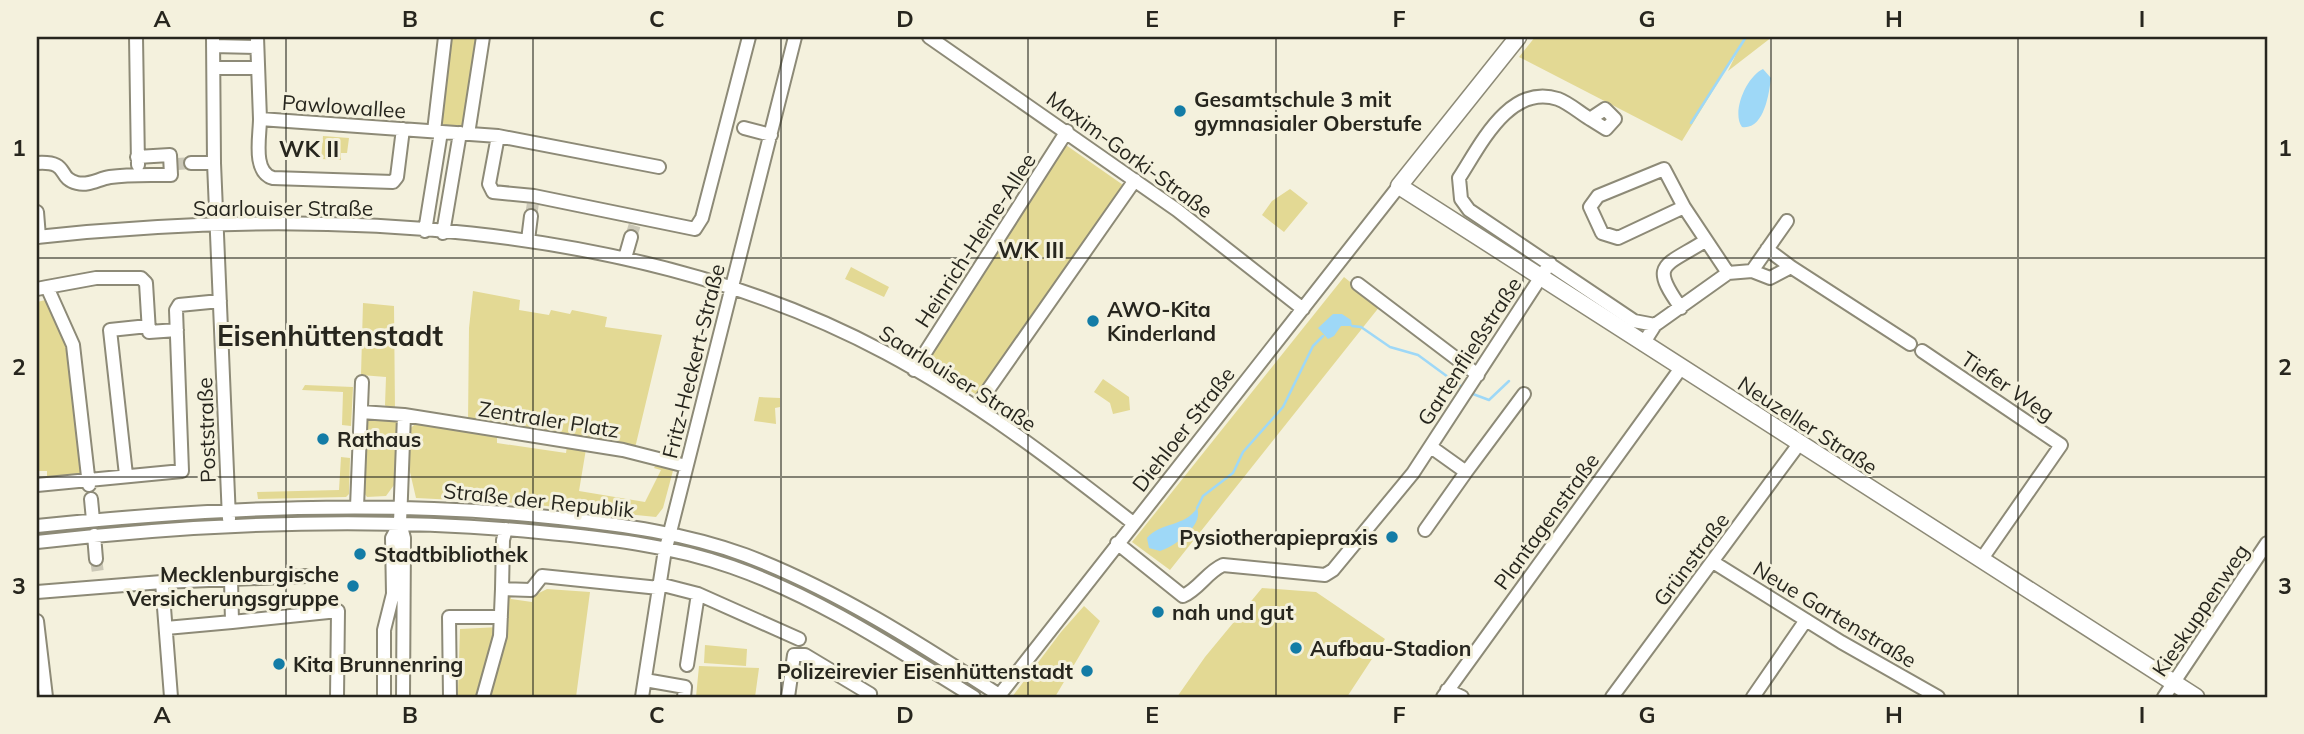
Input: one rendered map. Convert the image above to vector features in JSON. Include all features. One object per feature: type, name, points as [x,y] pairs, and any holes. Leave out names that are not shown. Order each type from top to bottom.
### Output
[{"type":"main road","points":[[1399,186],[1518,37]]},
{"type":"main road","name":"Neuzeller Straße","points":[[1399,186],[2196,697]]},
{"type":"street","points":[[136,37],[138,176]]},
{"type":"street","name":"Pawlowallee","points":[[425,231],[438,132],[446,37]]},
{"type":"street","points":[[443,233],[483,37]]},
{"type":"street","points":[[498,136],[490,190],[533,205],[634,226],[695,229],[702,218],[749,37]]},
{"type":"street","name":"Fritz-Heckert-Straße","points":[[642,697],[669,533],[795,37]]},
{"type":"street","name":"Maxim-Gorki-Straße","points":[[929,37],[1135,180],[1303,309]]},
{"type":"street","name":"Pawlowallee","points":[[213,41],[257,42],[260,119],[498,136],[659,167]]},
{"type":"street","name":"Poststraße","points":[[213,41],[216,226],[230,527]]},
{"type":"street","points":[[214,68],[256,68]]},
{"type":"street","points":[[1590,120],[1556,99],[1521,104],[1507,111],[1495,124],[1459,178],[1461,199],[1469,210],[1634,321],[1656,325]]},
{"type":"street","points":[[260,119],[260,168],[273,178],[393,182],[397,177],[403,129]]},
{"type":"street","points":[[744,128],[771,135]]},
{"type":"street","name":"Heinrich-Heine-Allee","points":[[914,370],[1067,131]]},
{"type":"street","points":[[37,163],[53,162],[61,167],[70,180],[78,184],[138,176],[171,175],[174,164],[170,155],[137,157]]},
{"type":"street","points":[[191,163],[214,163]]},
{"type":"street","points":[[1684,207],[1618,238],[1602,233],[1590,207],[1598,197],[1664,169],[1684,207],[1728,273]]},
{"type":"street","points":[[976,407],[1135,180]]},
{"type":"street","name":"Diehloer Straße","points":[[999,696],[1399,186]]},
{"type":"street","points":[[528,240],[533,205]]},
{"type":"street","points":[[37,212],[38,237]]},
{"type":"street","points":[[1752,271],[1787,220]]},
{"type":"street","name":"Saarlouiser Straße","points":[[38,237],[143,228],[327,226],[528,240],[625,258],[731,288],[869,345],[976,407],[1133,523]]},
{"type":"street","points":[[625,258],[634,226]]},
{"type":"street","points":[[1681,308],[1662,282],[1662,272],[1668,264],[1705,241]]},
{"type":"street","points":[[1643,344],[1656,325],[1728,273],[1752,271],[1770,278],[1791,267],[1767,249]]},
{"type":"street","name":"Gartenfließstraße","points":[[1117,543],[1184,596],[1191,593],[1212,569],[1223,565],[1325,575],[1333,570],[1407,481],[1550,263]]},
{"type":"street","name":"Tiefer Weg","points":[[1791,267],[2061,445],[1981,561]]},
{"type":"street","points":[[93,520],[72,345],[42,288],[96,278],[141,278],[146,283],[149,332],[177,330]]},
{"type":"street","points":[[1358,285],[1478,375]]},
{"type":"street","points":[[37,485],[89,488],[126,475],[183,471],[176,310],[179,305],[220,301]]},
{"type":"street","points":[[126,475],[110,330],[148,326]]},
{"type":"street","name":"Plantagenstraße","points":[[1445,694],[1681,368]]},
{"type":"street","points":[[357,507],[362,382]]},
{"type":"street","points":[[1425,530],[1524,394]]},
{"type":"street","name":"Zentraler Platz","points":[[361,412],[404,415],[623,450],[686,466]]},
{"type":"street","points":[[404,415],[400,523],[404,538],[404,697]]},
{"type":"street","name":"Grünstraße","points":[[1612,697],[1800,444]]},
{"type":"street","name":"Gartenfließstraße","points":[[1431,447],[1466,472]]},
{"type":"street","name":"Straße der Republik","points":[[37,526],[228,512],[401,507],[511,513],[669,533],[743,555],[814,586],[999,696]]},
{"type":"street","points":[[384,697],[384,629],[393,594],[392,538],[400,523]]},
{"type":"street","name":"Straße der Republik","points":[[37,542],[230,527],[400,523],[506,529],[666,548],[774,583],[882,641],[974,697]]},
{"type":"street","points":[[483,697],[500,636],[502,540],[506,529]]},
{"type":"street","points":[[94,536],[96,559]]},
{"type":"street","name":"Kieskuppenweg","points":[[2164,697],[2267,543]]},
{"type":"street","name":"Neue Gartenstraße","points":[[1713,562],[1938,697]]},
{"type":"street","points":[[37,593],[98,579],[162,582],[306,576]]},
{"type":"street","points":[[502,589],[531,590],[542,576],[659,586],[698,594],[799,639]]},
{"type":"street","points":[[231,579],[232,622]]},
{"type":"street","points":[[162,582],[172,697]]},
{"type":"street","points":[[687,665],[698,594]]},
{"type":"street","points":[[166,628],[338,611],[337,697]]},
{"type":"street","points":[[450,697],[449,617],[501,617]]},
{"type":"street","points":[[1753,697],[1806,620]]},
{"type":"street","points":[[37,621],[46,697]]},
{"type":"street","points":[[788,697],[794,656],[805,655],[872,696]]},
{"type":"street","points":[[645,680],[685,687],[684,697]]},
{"type":"street","points":[[1445,694],[1462,697]]},
{"type":"shaded area","points":[[449,37],[480,37],[466,126],[442,125],[439,122]]},
{"type":"shaded area","points":[[1535,37],[1772,37],[1728,71],[1739,48],[1682,141],[1519,57]]},
{"type":"shaded area","points":[[323,136],[349,138],[347,153],[341,153],[341,160],[321,159]]},
{"type":"shaded area","points":[[1063,143],[1126,187],[980,397],[923,360]]},
{"type":"shaded area","points":[[1290,189],[1308,203],[1284,232],[1262,215],[1272,201]]},
{"type":"shaded area","points":[[851,267],[889,287],[884,297],[845,279]]},
{"type":"shaded area","points":[[1344,277],[1380,306],[1170,570],[1132,542]]},
{"type":"shaded area","points":[[473,291],[520,300],[519,310],[549,315],[551,310],[570,314],[572,310],[607,317],[605,327],[662,335],[635,448],[468,422],[469,328]]},
{"type":"shaded area","points":[[50,299],[69,344],[83,472],[69,478],[47,480],[47,471],[39,471],[37,454],[37,302]]},
{"type":"shaded area","points":[[363,303],[394,306],[395,411],[388,410],[385,405],[386,377],[361,375]]},
{"type":"shaded area","points":[[1103,379],[1129,397],[1130,410],[1113,414],[1110,403],[1094,392]]},
{"type":"shaded area","points":[[305,385],[353,387],[351,426],[342,425],[343,392],[302,390]]},
{"type":"shaded area","points":[[759,397],[780,398],[780,407],[775,408],[776,424],[754,421]]},
{"type":"shaded area","points":[[367,417],[398,419],[394,485],[386,496],[367,497],[364,493]]},
{"type":"shaded area","points":[[418,422],[497,435],[497,443],[566,453],[567,446],[586,449],[579,491],[645,502],[661,470],[654,468],[657,463],[674,467],[663,508],[656,517],[516,503],[416,498],[409,468],[408,430]]},
{"type":"shaded area","points":[[341,457],[350,458],[349,494],[346,497],[258,499],[257,492],[339,490]]},
{"type":"shaded area","name":"Aufbau-Stadion","points":[[1262,588],[1316,592],[1385,639],[1347,697],[1177,697],[1205,657]]},
{"type":"shaded area","points":[[547,589],[590,592],[576,697],[487,697],[498,641],[492,640],[475,697],[450,697],[450,693],[458,692],[460,629],[500,627],[506,596],[511,594],[511,599],[532,602],[533,596]]},
{"type":"shaded area","points":[[1084,606],[1100,621],[1055,697],[1012,697],[1061,632]]},
{"type":"shaded area","points":[[705,645],[747,649],[746,666],[704,663]]},
{"type":"shaded area","points":[[699,666],[759,668],[755,697],[696,697]]},
{"type":"water","points":[[1763,69],[1771,78],[1764,110],[1756,123],[1742,127],[1738,113],[1742,95],[1751,79]]},
{"type":"water","points":[[1333,314],[1342,314],[1351,320],[1352,326],[1341,326],[1334,336],[1328,339],[1318,328]]},
{"type":"water","points":[[1197,508],[1198,515],[1193,528],[1181,540],[1160,551],[1149,548],[1147,538],[1152,533],[1186,518]]},
{"type":"waterway","points":[[1691,123],[1746,37]]},
{"type":"waterway","points":[[1352,326],[1361,327],[1390,347],[1418,355],[1463,388]]},
{"type":"waterway","points":[[1197,508],[1203,496],[1233,473],[1243,452],[1283,407],[1313,346],[1323,336]]},
{"type":"waterway","points":[[1473,394],[1489,400],[1509,381]]},
{"type":"tunnel","points":[[177,164],[191,163]]},
{"type":"tunnel","points":[[531,216],[533,203]]},
{"type":"tunnel","points":[[631,237],[635,224]]},
{"type":"tunnel","points":[[96,559],[98,573]]},
{"type":"place","name":"Gesamtschule 3 mit gymnasialer Oberstufe","points":[[1180,111]]},
{"type":"place","name":"AWO-Kita Kinderland","points":[[1093,321]]},
{"type":"place","name":"Rathaus","points":[[323,439]]},
{"type":"place","name":"Pysiotherapiepraxis","points":[[1392,537]]},
{"type":"place","name":"Stadtbibliothek","points":[[360,554]]},
{"type":"place","name":"Mecklenburgische Versicherungsgruppe","points":[[353,586]]},
{"type":"place","name":"nah und gut","points":[[1158,612]]},
{"type":"place","name":"Aufbau-Stadion","points":[[1296,648]]},
{"type":"place","name":"Kita Brunnenring","points":[[279,664]]},
{"type":"place","name":"Polizeirevier Eisenhüttenstadt","points":[[1087,671]]},
{"type":"district","name":"WK II","points":[[309,148]]},
{"type":"district","name":"WK III","points":[[1031,249]]},
{"type":"district","name":"Eisenhüttenstadt","points":[[330,335]]}]
